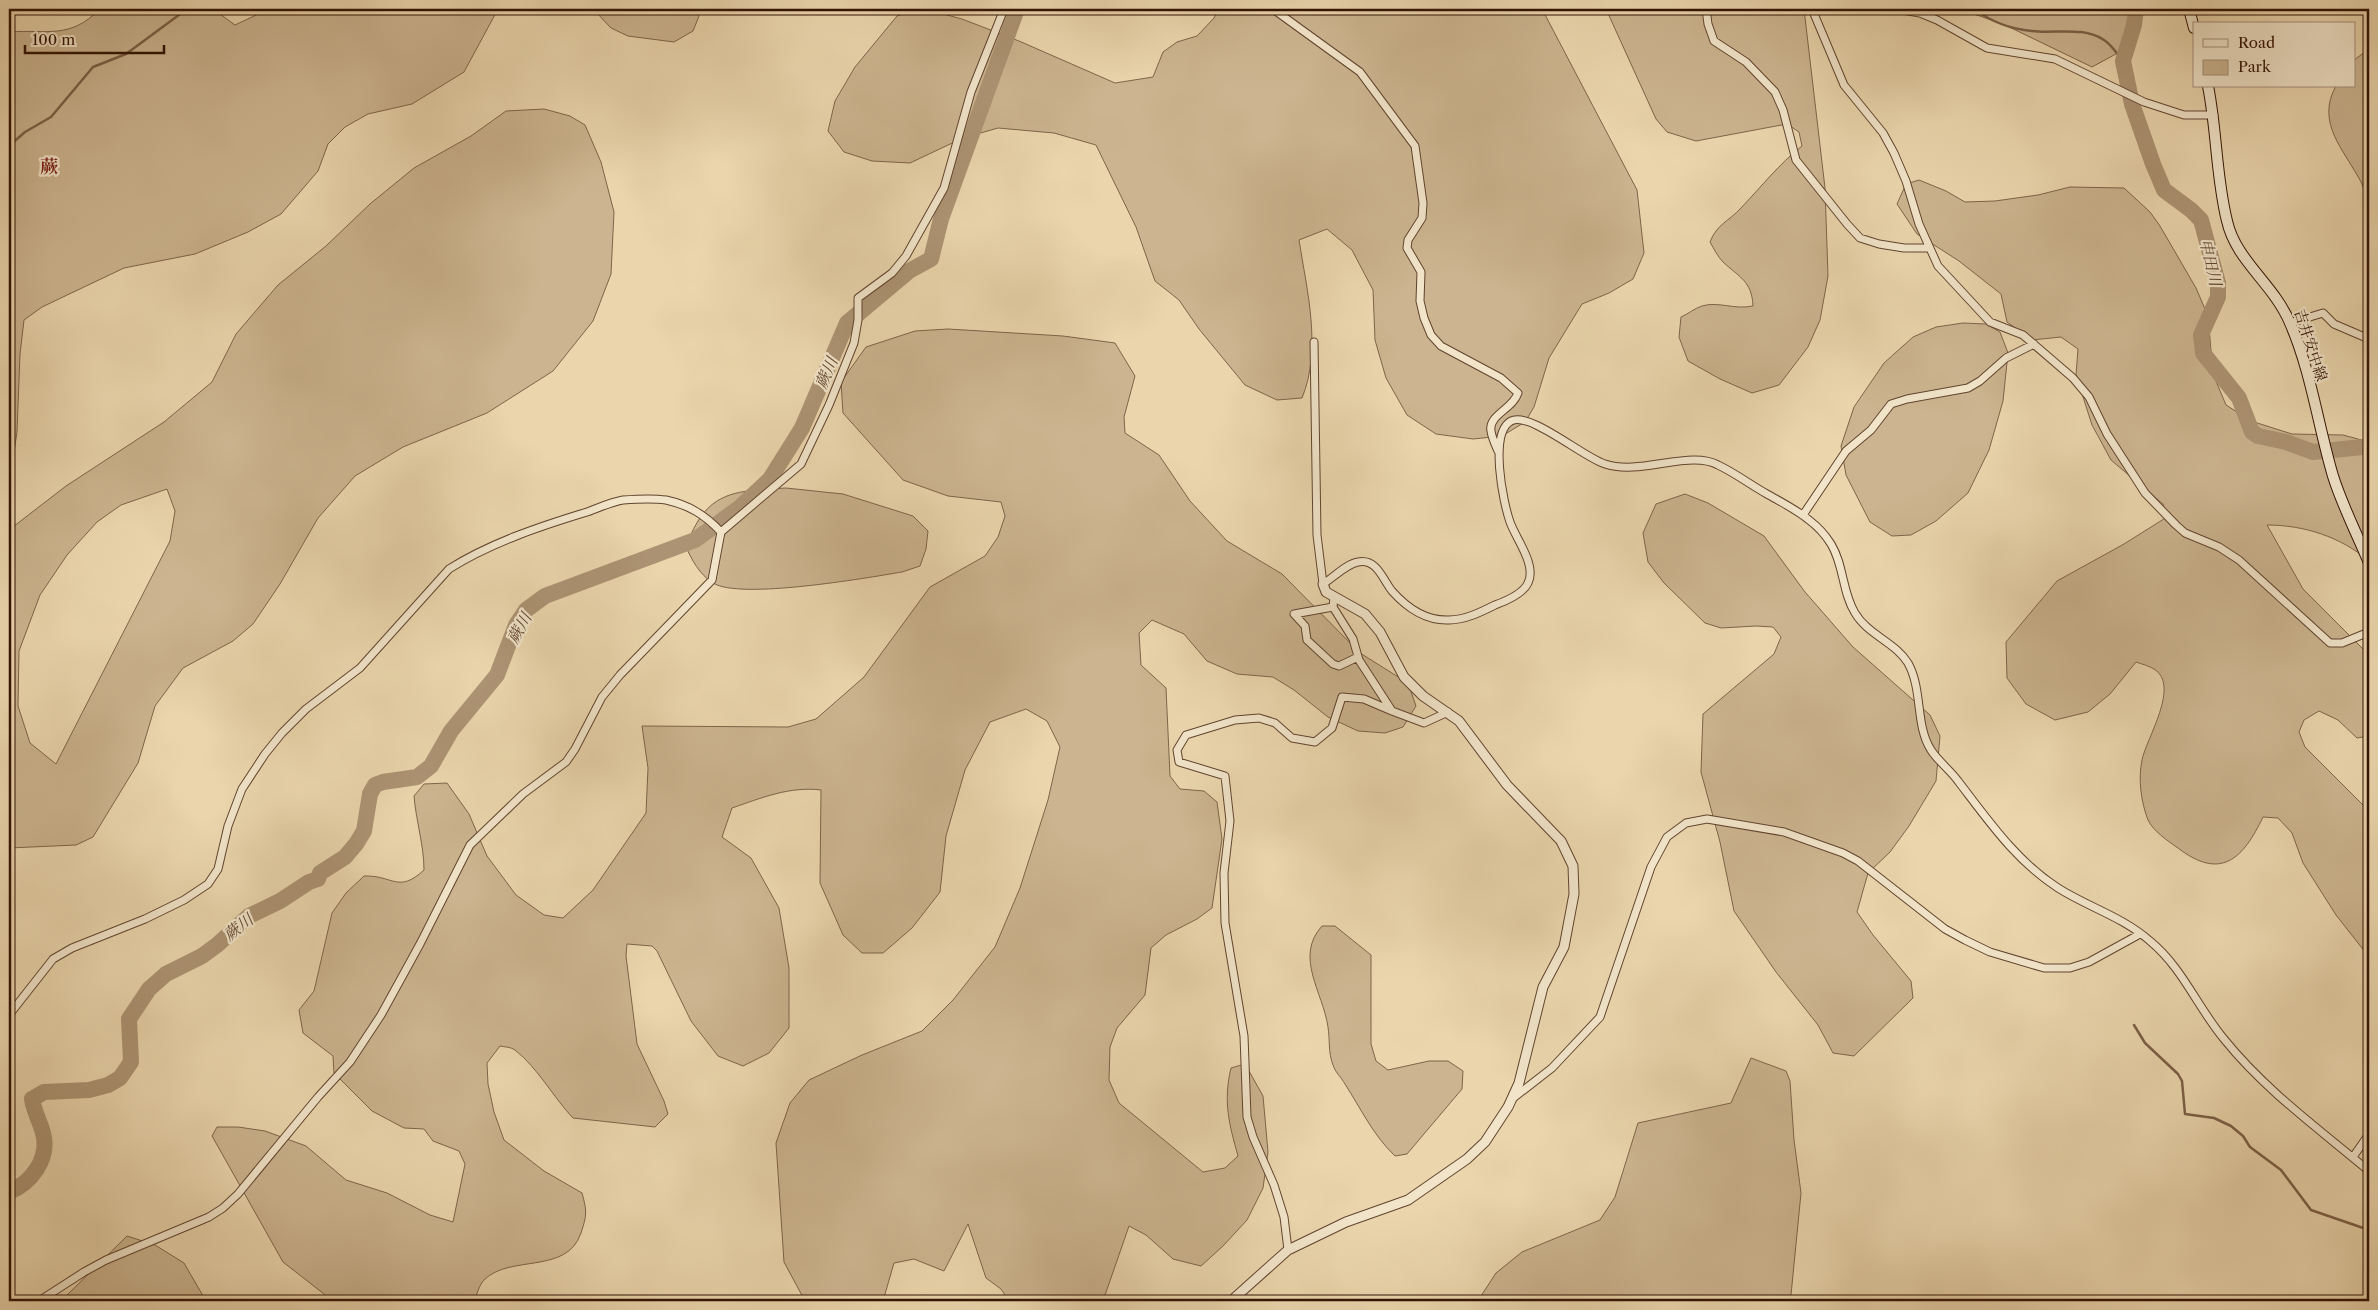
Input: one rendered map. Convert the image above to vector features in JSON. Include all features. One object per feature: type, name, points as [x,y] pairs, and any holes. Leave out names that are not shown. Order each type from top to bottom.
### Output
[{"type":"main road","points":[[2189,9],[2193,24]]},
{"type":"main road","name":"吉井安中線","points":[[2208,88],[2214,115],[2222,196],[2231,236],[2238,250],[2274,292],[2290,323],[2300,352],[2334,478],[2369,563]]},
{"type":"street","points":[[39,1301],[106,1260],[209,1217],[223,1208],[258,1171],[318,1097],[350,1062],[381,1015],[420,944],[470,844],[523,794],[566,762],[575,749],[602,697],[620,675],[712,580],[721,532],[801,464],[829,404],[854,343],[858,320],[858,298],[892,273],[906,256],[944,188],[971,92],[1004,9]]},
{"type":"street","points":[[1273,9],[1327,50],[1360,72],[1415,146],[1423,203],[1422,218],[1408,240],[1407,248],[1421,272],[1420,302],[1431,335],[1441,346],[1501,378],[1518,393],[1515,401],[1495,418],[1491,424],[1491,431],[1499,455],[1505,504],[1530,567],[1531,579],[1526,588],[1497,605],[1462,619],[1448,620],[1422,615],[1392,591],[1373,565],[1363,562],[1356,562],[1323,584]]},
{"type":"street","points":[[1706,9],[1708,24],[1714,41],[1746,62],[1775,92],[1783,110],[1796,160],[1818,190],[1860,238],[1879,244],[1904,248],[1929,248]]},
{"type":"street","points":[[1812,9],[1844,85],[1883,133],[1894,153],[1906,181],[1929,248],[1938,266],[1990,322],[2023,335],[2073,378],[2089,397],[2107,434],[2145,493],[2185,533],[2219,547],[2239,560],[2330,643],[2342,643],[2369,632]]},
{"type":"street","points":[[1896,9],[1920,13],[1987,48],[2055,59],[2144,102],[2184,115],[2214,115]]},
{"type":"street","points":[[2290,323],[2323,313],[2334,324],[2369,339]]},
{"type":"street","points":[[1314,342],[1317,535],[1323,584],[1353,639],[1358,657],[1392,711]]},
{"type":"street","points":[[1803,515],[1846,451],[1871,430],[1891,404],[1907,399],[1968,388],[1980,381],[2006,358],[2034,344]]},
{"type":"street","points":[[1499,455],[1501,434],[1504,427],[1513,419],[1521,418],[1552,433],[1597,461],[1609,466],[1622,467],[1692,460],[1716,464],[1803,515],[1831,542],[1837,557],[1844,588],[1852,609],[1861,622],[1898,650],[1909,665],[1917,686],[1925,737],[1932,751],[2002,838],[2034,871],[2061,890],[2120,920],[2151,941],[2176,970],[2224,1040],[2260,1079],[2369,1170]]},
{"type":"street","points":[[9,1015],[53,959],[80,944],[145,919],[184,900],[208,884],[218,869],[228,826],[242,789],[265,754],[282,733],[306,709],[360,668],[449,569],[463,560],[509,540],[622,500],[664,500],[693,508],[707,517],[721,532]]},
{"type":"street","points":[[1230,1301],[1288,1250],[1346,1222],[1408,1200],[1431,1186],[1467,1159],[1485,1142],[1512,1099],[1519,1083],[1543,987],[1564,947],[1567,935],[1574,894],[1573,866],[1561,840],[1507,785],[1459,721],[1423,696],[1404,677],[1380,632],[1365,614],[1334,602],[1294,614],[1305,626],[1306,640],[1333,664],[1339,666],[1358,657]]},
{"type":"street","points":[[1288,1250],[1282,1209],[1247,1117],[1244,1036],[1225,923],[1224,873],[1230,821],[1225,776],[1179,762],[1177,750],[1186,735],[1236,720],[1259,718],[1275,723],[1292,738],[1315,742],[1332,728],[1342,697],[1364,699],[1424,722],[1448,712]]},
{"type":"street","points":[[1512,1099],[1552,1068],[1600,1017],[1651,867],[1667,837],[1686,823],[1707,819],[1784,832],[1843,853],[1858,861],[1945,929],[1990,952],[2044,968],[2070,968],[2090,962],[2140,934]]},
{"type":"street","points":[[2353,1157],[2369,1134]]},
{"type":"green space","points":[[100,9],[213,9],[235,25],[269,9],[498,9],[464,72],[412,104],[368,114],[345,127],[328,144],[318,171],[281,214],[248,232],[195,254],[124,268],[42,307],[24,320],[20,354],[17,432],[9,485],[9,32],[47,32],[68,29],[89,19]]},
{"type":"green space","points":[[593,9],[696,9],[699,16],[693,31],[674,42],[628,36],[611,28]]},
{"type":"green space","points":[[916,9],[925,9],[962,19],[1019,41],[1115,83],[1153,77],[1163,52],[1177,42],[1197,36],[1214,18],[1219,9],[1542,9],[1637,190],[1644,253],[1633,279],[1609,293],[1582,304],[1549,358],[1534,407],[1525,422],[1502,436],[1473,439],[1436,434],[1407,415],[1386,378],[1375,340],[1373,290],[1352,250],[1327,229],[1299,240],[1309,299],[1312,340],[1311,360],[1302,398],[1277,400],[1245,385],[1199,329],[1179,300],[1155,281],[1136,227],[1096,145],[1054,133],[998,128],[963,138],[910,163],[872,161],[844,152],[828,131],[835,101],[855,67],[897,16]]},
{"type":"green space","points":[[1606,9],[1804,9],[1825,188],[1828,276],[1820,320],[1808,347],[1779,385],[1752,393],[1720,379],[1688,361],[1679,337],[1681,317],[1699,307],[1714,304],[1739,307],[1753,306],[1750,291],[1744,280],[1721,260],[1710,242],[1719,227],[1736,213],[1778,168],[1802,146],[1799,132],[1787,124],[1696,141],[1667,132],[1656,119]]},
{"type":"green space","points":[[1960,9],[2140,9],[2125,49],[2092,67],[2005,25]]},
{"type":"green space","points":[[2369,49],[2369,220],[2363,186],[2335,136],[2330,124],[2329,112],[2330,99],[2335,88],[2356,88],[2356,59]]},
{"type":"green space","points":[[544,109],[570,116],[585,125],[601,162],[614,212],[611,274],[593,321],[553,371],[487,413],[403,447],[355,476],[318,518],[280,584],[253,624],[233,641],[183,668],[155,706],[138,763],[93,837],[76,845],[9,848],[9,530],[66,486],[164,422],[212,382],[236,334],[278,285],[326,246],[370,204],[414,168],[471,136],[506,111]],"holes":[[[167,489],[175,511],[170,541],[56,764],[30,743],[18,706],[19,651],[40,595],[67,555],[97,522],[121,505]]]},
{"type":"green space","points":[[1919,180],[1946,191],[1965,202],[1995,201],[2038,195],[2070,187],[2124,188],[2150,212],[2196,288],[2208,316],[2213,374],[2226,405],[2251,421],[2292,434],[2343,435],[2369,442],[2369,561],[2346,545],[2321,534],[2295,527],[2267,525],[2303,589],[2369,655],[2369,736],[2357,738],[2338,720],[2319,711],[2304,720],[2299,732],[2305,747],[2369,811],[2369,957],[2336,915],[2303,863],[2292,833],[2278,818],[2263,817],[2239,854],[2229,861],[2219,864],[2207,863],[2193,858],[2165,839],[2150,824],[2142,798],[2140,775],[2142,760],[2160,713],[2163,699],[2164,687],[2161,677],[2154,669],[2136,662],[2110,694],[2088,712],[2055,720],[2026,704],[2007,678],[2006,642],[2057,581],[2124,544],[2167,517],[2163,504],[2111,460],[2092,425],[2076,375],[2078,349],[2061,337],[2032,340],[2007,322],[2001,294],[1959,261],[1917,234],[1897,204],[1906,184]]},
{"type":"green space","points":[[1963,323],[1986,324],[2000,332],[2008,353],[2003,401],[1989,450],[1968,493],[1936,521],[1911,535],[1892,536],[1870,522],[1846,475],[1841,446],[1854,407],[1884,363],[1913,337],[1936,327]]},
{"type":"green space","points":[[948,329],[1063,336],[1115,343],[1135,376],[1124,417],[1125,433],[1159,455],[1190,501],[1227,541],[1282,574],[1360,653],[1408,683],[1416,706],[1403,727],[1385,733],[1358,731],[1328,717],[1294,690],[1273,677],[1237,674],[1207,661],[1184,634],[1152,620],[1139,633],[1141,665],[1166,688],[1170,776],[1180,789],[1204,791],[1217,802],[1222,839],[1212,908],[1197,919],[1166,935],[1151,948],[1145,995],[1117,1028],[1110,1047],[1109,1080],[1119,1103],[1203,1172],[1225,1168],[1238,1156],[1228,1112],[1227,1091],[1231,1068],[1245,1064],[1263,1096],[1268,1152],[1263,1188],[1247,1220],[1201,1266],[1173,1259],[1146,1235],[1129,1226],[1103,1301],[1009,1301],[1001,1289],[986,1278],[968,1224],[944,1271],[914,1259],[894,1263],[883,1301],[805,1301],[784,1262],[776,1143],[790,1103],[809,1080],[862,1055],[922,1031],[953,1000],[995,947],[1020,888],[1048,800],[1060,747],[1047,721],[1026,709],[990,722],[965,770],[946,836],[940,892],[912,928],[883,953],[862,953],[843,935],[820,883],[821,790],[787,791],[732,808],[722,837],[751,858],[779,908],[789,968],[789,1028],[769,1053],[743,1066],[718,1056],[691,1021],[657,951],[652,946],[627,944],[626,956],[637,1044],[664,1101],[668,1114],[655,1127],[573,1118],[523,1057],[513,1049],[500,1046],[487,1063],[488,1084],[494,1112],[504,1140],[544,1171],[582,1193],[585,1217],[581,1233],[574,1246],[564,1254],[551,1259],[495,1272],[482,1282],[474,1301],[330,1301],[324,1294],[283,1262],[212,1136],[217,1127],[238,1127],[265,1131],[306,1146],[346,1180],[387,1193],[430,1215],[453,1222],[465,1164],[459,1151],[433,1141],[424,1129],[404,1128],[372,1111],[334,1073],[333,1056],[303,1033],[299,1010],[314,991],[332,913],[346,893],[364,876],[374,876],[401,882],[408,881],[424,870],[423,851],[414,796],[424,784],[447,783],[469,814],[487,856],[516,895],[544,915],[563,918],[593,890],[646,813],[648,768],[642,726],[788,727],[816,719],[864,677],[930,587],[985,556],[998,537],[1005,516],[1001,502],[948,496],[903,480],[843,413],[841,382],[866,347],[915,331]]},
{"type":"green space","points":[[786,488],[843,494],[913,516],[928,531],[926,549],[920,566],[902,572],[861,579],[775,589],[727,588],[708,579],[696,566],[686,547],[702,515],[712,505],[736,493]]},
{"type":"green space","points":[[1685,494],[1708,503],[1764,536],[1805,592],[1853,647],[1930,715],[1940,736],[1936,781],[1909,826],[1890,852],[1868,873],[1857,912],[1873,935],[1911,981],[1913,998],[1854,1056],[1833,1053],[1818,1025],[1776,972],[1734,911],[1720,842],[1701,772],[1703,714],[1774,654],[1781,637],[1773,627],[1721,628],[1705,623],[1664,583],[1648,562],[1643,533],[1656,504]]},
{"type":"green space","points":[[1322,926],[1335,926],[1371,955],[1371,1044],[1376,1061],[1388,1070],[1429,1061],[1448,1061],[1463,1071],[1462,1089],[1407,1154],[1395,1156],[1387,1148],[1334,1068],[1330,1055],[1328,1027],[1310,962],[1310,950],[1314,938]]},
{"type":"green space","points":[[1751,1058],[1786,1071],[1790,1081],[1794,1140],[1801,1193],[1791,1295],[1799,1301],[1481,1301],[1481,1296],[1496,1273],[1522,1252],[1600,1220],[1615,1197],[1638,1123],[1731,1103]]},
{"type":"green space","points":[[127,1236],[155,1245],[184,1263],[206,1301],[61,1301]]},
{"type":"waterway","points":[[9,146],[25,132],[51,117],[93,67],[126,54],[187,9]]},
{"type":"waterway","name":"蕨川","points":[[9,1192],[25,1183],[37,1169],[44,1152],[43,1133],[32,1099],[44,1092],[89,1090],[108,1085],[120,1078],[131,1062],[129,1019],[149,989],[166,974],[202,956],[249,916],[280,901],[309,882],[318,879],[320,873],[345,857],[364,831],[370,794],[375,785],[417,777],[431,766],[451,731],[497,675],[516,625],[526,610],[545,596],[695,540],[739,508],[770,479],[802,428],[847,323],[909,271],[931,259],[941,219],[1017,9]]},
{"type":"waterway","points":[[1974,9],[1987,18],[2016,29],[2041,32],[2069,31],[2096,36],[2110,44],[2123,61]]},
{"type":"waterway","name":"申田川","points":[[2136,9],[2134,25],[2123,61],[2132,104],[2164,190],[2201,220],[2218,283],[2218,297],[2201,335],[2203,353],[2239,398],[2252,432],[2258,436],[2286,442],[2313,452],[2369,448]]},
{"type":"waterway","points":[[2134,1025],[2145,1043],[2178,1074],[2182,1081],[2185,1114],[2214,1118],[2231,1126],[2243,1136],[2250,1147],[2281,1170],[2311,1210],[2369,1230]]},
{"type":"district","name":"蕨","points":[[49,167]]}]
